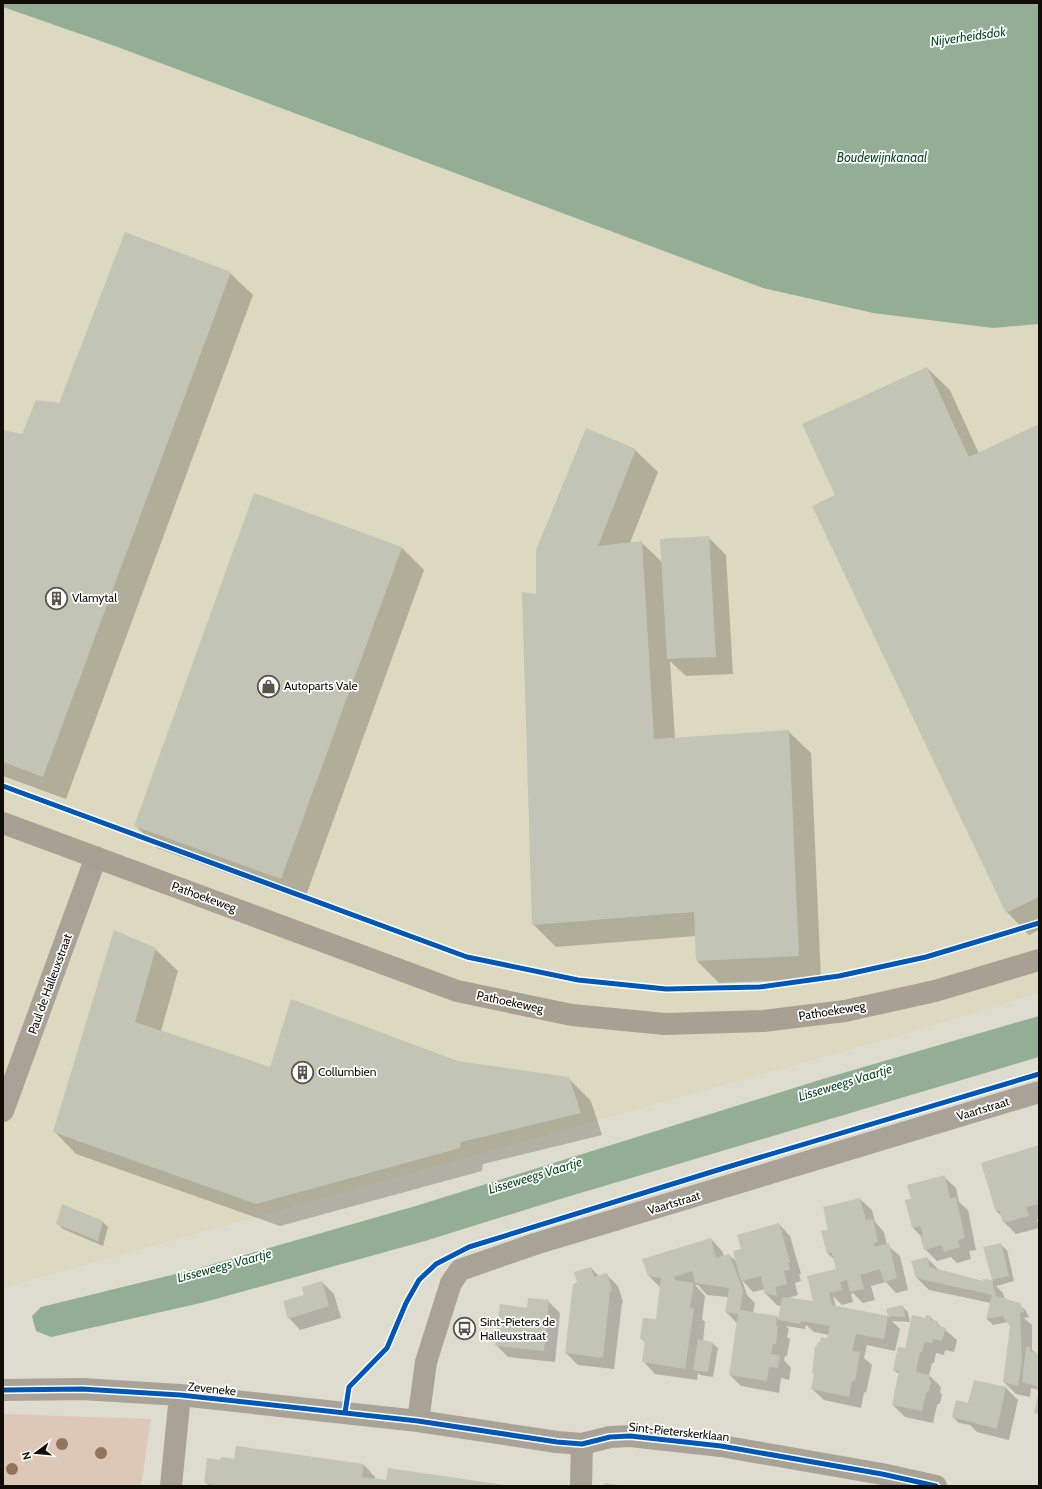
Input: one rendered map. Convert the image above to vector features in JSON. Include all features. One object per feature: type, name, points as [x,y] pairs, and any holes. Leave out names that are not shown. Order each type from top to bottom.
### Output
[{"type":"main road","name":"Pathoekeweg","points":[[3,823],[457,990],[572,1014],[664,1024],[763,1021],[845,1011],[928,993],[1039,960]]},
{"type":"street","name":"Paul de Halleuxstraat","points":[[3,1111],[96,857]]},
{"type":"street","name":"Vaartstraat","points":[[418,1421],[426,1362],[451,1283],[460,1270],[535,1244],[1039,1092]]},
{"type":"street","name":"Zeveneke","points":[[3,1390],[82,1389],[180,1395],[418,1421]]},
{"type":"street","points":[[171,1486],[180,1395]]},
{"type":"street","name":"Sint-Pieterskerklaan","points":[[418,1421],[557,1442],[582,1444],[610,1437],[630,1436],[721,1446],[882,1474],[936,1486]]},
{"type":"street","points":[[580,1486],[582,1444]]},
{"type":"shaded area","points":[[3,7],[112,45],[763,288],[993,328],[1039,324],[1039,993],[894,1037],[3,1288]]},
{"type":"shaded area","points":[[3,1414],[151,1419],[141,1486],[3,1486]]},
{"type":"water","name":"Boudewijnkanaal","points":[[3,3],[1039,3],[1039,324],[993,328],[873,313],[763,288],[112,45],[3,7]]},
{"type":"water","name":"Lisseweegs Vaartje","points":[[1039,1016],[1039,1057],[557,1200],[425,1241],[205,1302],[51,1337],[36,1331],[32,1316],[41,1307],[196,1269],[419,1205],[826,1078]]},
{"type":"building","name":"Vlamytal","points":[[125,232],[231,272],[43,777],[3,762],[3,430],[22,434],[36,400],[59,403]]},
{"type":"building","points":[[927,367],[969,457],[1039,424],[1039,897],[1006,913],[812,506],[835,495],[802,424]]},
{"type":"building","points":[[586,428],[636,449],[598,546],[642,541],[654,739],[789,730],[799,956],[696,961],[694,912],[532,925],[522,592],[536,594],[536,550]]},
{"type":"building","name":"Autoparts Vale","points":[[254,493],[402,547],[281,879],[134,826]]},
{"type":"building","points":[[709,536],[716,657],[667,659],[660,539]]},
{"type":"building","name":"Collumbien","points":[[114,930],[156,948],[135,1022],[270,1067],[291,999],[458,1061],[569,1077],[581,1113],[461,1142],[460,1148],[256,1204],[53,1132]]},
{"type":"building","points":[[1039,1145],[1039,1204],[1026,1207],[1029,1216],[1003,1223],[1000,1211],[996,1212],[981,1163]]},
{"type":"building","points":[[945,1175],[950,1199],[956,1197],[965,1238],[958,1240],[960,1247],[944,1252],[942,1245],[924,1250],[920,1236],[923,1235],[920,1226],[912,1228],[905,1200],[911,1199],[907,1185]]},
{"type":"building","points":[[860,1198],[866,1220],[873,1219],[878,1242],[874,1243],[875,1247],[889,1243],[897,1278],[884,1282],[880,1269],[860,1275],[864,1289],[850,1292],[847,1280],[840,1282],[842,1290],[829,1293],[832,1305],[888,1316],[884,1339],[856,1334],[852,1351],[860,1352],[855,1381],[852,1381],[849,1397],[811,1389],[814,1374],[812,1373],[815,1347],[818,1342],[820,1342],[821,1337],[827,1338],[830,1326],[801,1321],[800,1324],[778,1320],[782,1297],[813,1301],[807,1276],[836,1269],[832,1253],[827,1254],[821,1231],[828,1230],[823,1207]]},
{"type":"building","points":[[62,1204],[103,1221],[98,1241],[56,1224]]},
{"type":"building","points":[[779,1223],[790,1262],[788,1263],[790,1270],[784,1271],[787,1284],[775,1287],[777,1296],[764,1293],[761,1276],[741,1281],[733,1251],[741,1249],[737,1235]]},
{"type":"building","points":[[711,1238],[716,1258],[729,1254],[743,1290],[740,1310],[777,1316],[776,1326],[778,1326],[776,1344],[773,1344],[771,1354],[780,1355],[778,1368],[769,1367],[767,1381],[729,1375],[738,1314],[725,1312],[729,1288],[695,1283],[692,1271],[674,1277],[675,1280],[694,1283],[690,1308],[694,1309],[685,1369],[642,1362],[645,1340],[640,1339],[643,1318],[656,1319],[661,1278],[648,1276],[642,1259]]},
{"type":"building","points":[[1001,1243],[1009,1276],[992,1280],[983,1247]]},
{"type":"building","points":[[927,1257],[930,1267],[983,1281],[983,1279],[992,1280],[996,1296],[1020,1303],[1024,1312],[1020,1313],[1022,1361],[1018,1386],[1003,1382],[1010,1327],[1003,1316],[986,1319],[992,1295],[916,1278],[911,1261]]},
{"type":"building","points":[[591,1267],[594,1277],[607,1273],[612,1291],[610,1291],[603,1358],[565,1353],[573,1284],[577,1282],[574,1272]]},
{"type":"building","points":[[322,1281],[329,1306],[288,1319],[283,1301],[304,1295],[302,1287]]},
{"type":"building","points":[[528,1298],[549,1300],[544,1351],[495,1346],[500,1304],[527,1308]]},
{"type":"building","points":[[903,1305],[905,1317],[888,1316],[886,1309]]},
{"type":"building","points":[[912,1315],[926,1318],[926,1315],[931,1316],[930,1320],[938,1321],[937,1325],[946,1328],[942,1341],[933,1339],[932,1343],[925,1342],[922,1352],[920,1352],[916,1372],[930,1375],[929,1379],[931,1382],[929,1391],[926,1393],[922,1411],[892,1405],[899,1371],[893,1370],[898,1347],[905,1348]]},
{"type":"building","points":[[698,1339],[713,1342],[708,1372],[693,1370]]},
{"type":"building","points":[[1026,1346],[1031,1348],[1030,1351],[1039,1354],[1039,1387],[1022,1382]]},
{"type":"building","points":[[974,1380],[1006,1387],[997,1429],[952,1417],[956,1400],[968,1403]]},
{"type":"building","points":[[1039,1395],[1039,1414],[1034,1413]]},
{"type":"building","points":[[236,1446],[364,1464],[362,1477],[386,1480],[388,1468],[511,1486],[222,1486],[204,1483],[207,1458],[220,1460],[221,1457],[234,1459]]},
{"type":"building","points":[[605,1483],[618,1485],[618,1486],[604,1486]]},
{"type":"cycle path","points":[[3,786],[467,957],[578,980],[666,989],[760,987],[839,976],[926,957],[1039,923]]},
{"type":"cycle path","points":[[345,1413],[349,1387],[387,1348],[406,1303],[419,1280],[436,1264],[469,1247],[721,1169],[1039,1074]]},
{"type":"cycle path","points":[[3,1390],[82,1389],[180,1395],[418,1421],[557,1442],[582,1444],[610,1437],[630,1436],[721,1446],[882,1474],[936,1486]]},
{"type":"place","name":"Vlamytal","points":[[56,598]]},
{"type":"place","name":"Autoparts Vale","points":[[268,686]]},
{"type":"place","name":"Collumbien","points":[[302,1072]]},
{"type":"place","name":"Sint-Pieters de Halleuxstraat","points":[[465,1329]]},
{"type":"water label","name":"Nijverheidsdok","points":[[968,36]]}]
